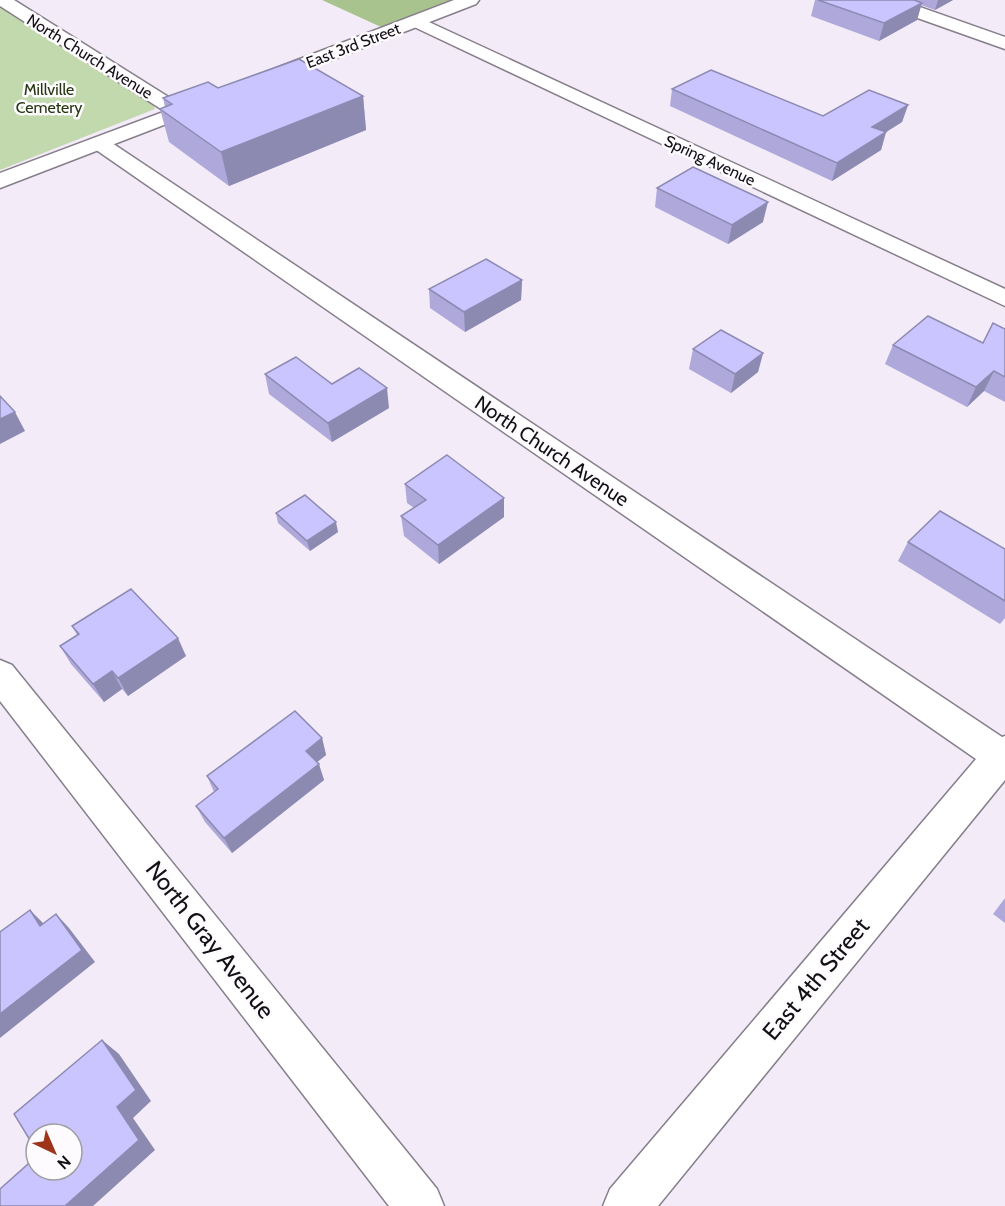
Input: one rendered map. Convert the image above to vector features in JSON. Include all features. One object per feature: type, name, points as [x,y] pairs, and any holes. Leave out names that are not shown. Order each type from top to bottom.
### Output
[{"type":"street","name":"North Church Avenue","points":[[2,0],[179,112]]},
{"type":"street","name":"East 3rd Street","points":[[243,87],[470,0]]},
{"type":"street","points":[[884,0],[1005,43]]},
{"type":"street","name":"Spring Avenue","points":[[416,21],[1005,298]]},
{"type":"street","points":[[0,181],[222,95]]},
{"type":"street","name":"North Church Avenue","points":[[99,143],[1004,756]]},
{"type":"street","name":"North Gray Avenue","points":[[0,675],[420,1206]]},
{"type":"street","name":"East 4th Street","points":[[627,1206],[1004,756]]},
{"type":"green space","points":[[322,0],[451,0],[381,27]]},
{"type":"green space","name":"Millville Cemetery","points":[[0,7],[153,105],[155,109],[0,170]]},
{"type":"building","points":[[818,0],[914,0],[922,3],[884,23]]},
{"type":"building","points":[[299,59],[363,96],[221,152],[160,109],[172,104],[163,98],[208,82],[218,88]]},
{"type":"building","points":[[711,70],[823,116],[869,90],[908,105],[872,127],[886,132],[837,163],[672,89]]},
{"type":"building","points":[[693,167],[768,202],[732,225],[657,188]]},
{"type":"building","points":[[486,259],[522,280],[464,312],[429,289]]},
{"type":"building","points":[[928,316],[983,343],[993,323],[1005,329],[1005,377],[994,371],[976,387],[893,345]]},
{"type":"building","points":[[721,330],[763,353],[735,374],[693,349]]},
{"type":"building","points":[[296,357],[332,384],[359,368],[387,388],[328,423],[265,374]]},
{"type":"building","points":[[0,396],[15,412],[0,419]]},
{"type":"building","points":[[447,455],[504,498],[438,545],[401,516],[426,500],[405,484]]},
{"type":"building","points":[[305,495],[336,522],[307,541],[276,513]]},
{"type":"building","points":[[940,511],[1005,549],[1005,601],[908,542]]},
{"type":"building","points":[[131,589],[178,638],[118,678],[112,671],[93,684],[60,646],[79,634],[72,626]]},
{"type":"building","points":[[295,711],[322,738],[306,751],[319,764],[224,838],[196,806],[218,789],[207,776]]},
{"type":"building","points":[[30,910],[40,926],[56,914],[82,950],[0,1014],[0,932]]},
{"type":"building","points":[[102,1040],[136,1090],[117,1107],[139,1140],[65,1206],[0,1206],[0,1189],[24,1168],[24,1182],[84,1182],[84,1122],[24,1122],[24,1130],[14,1114]]}]
